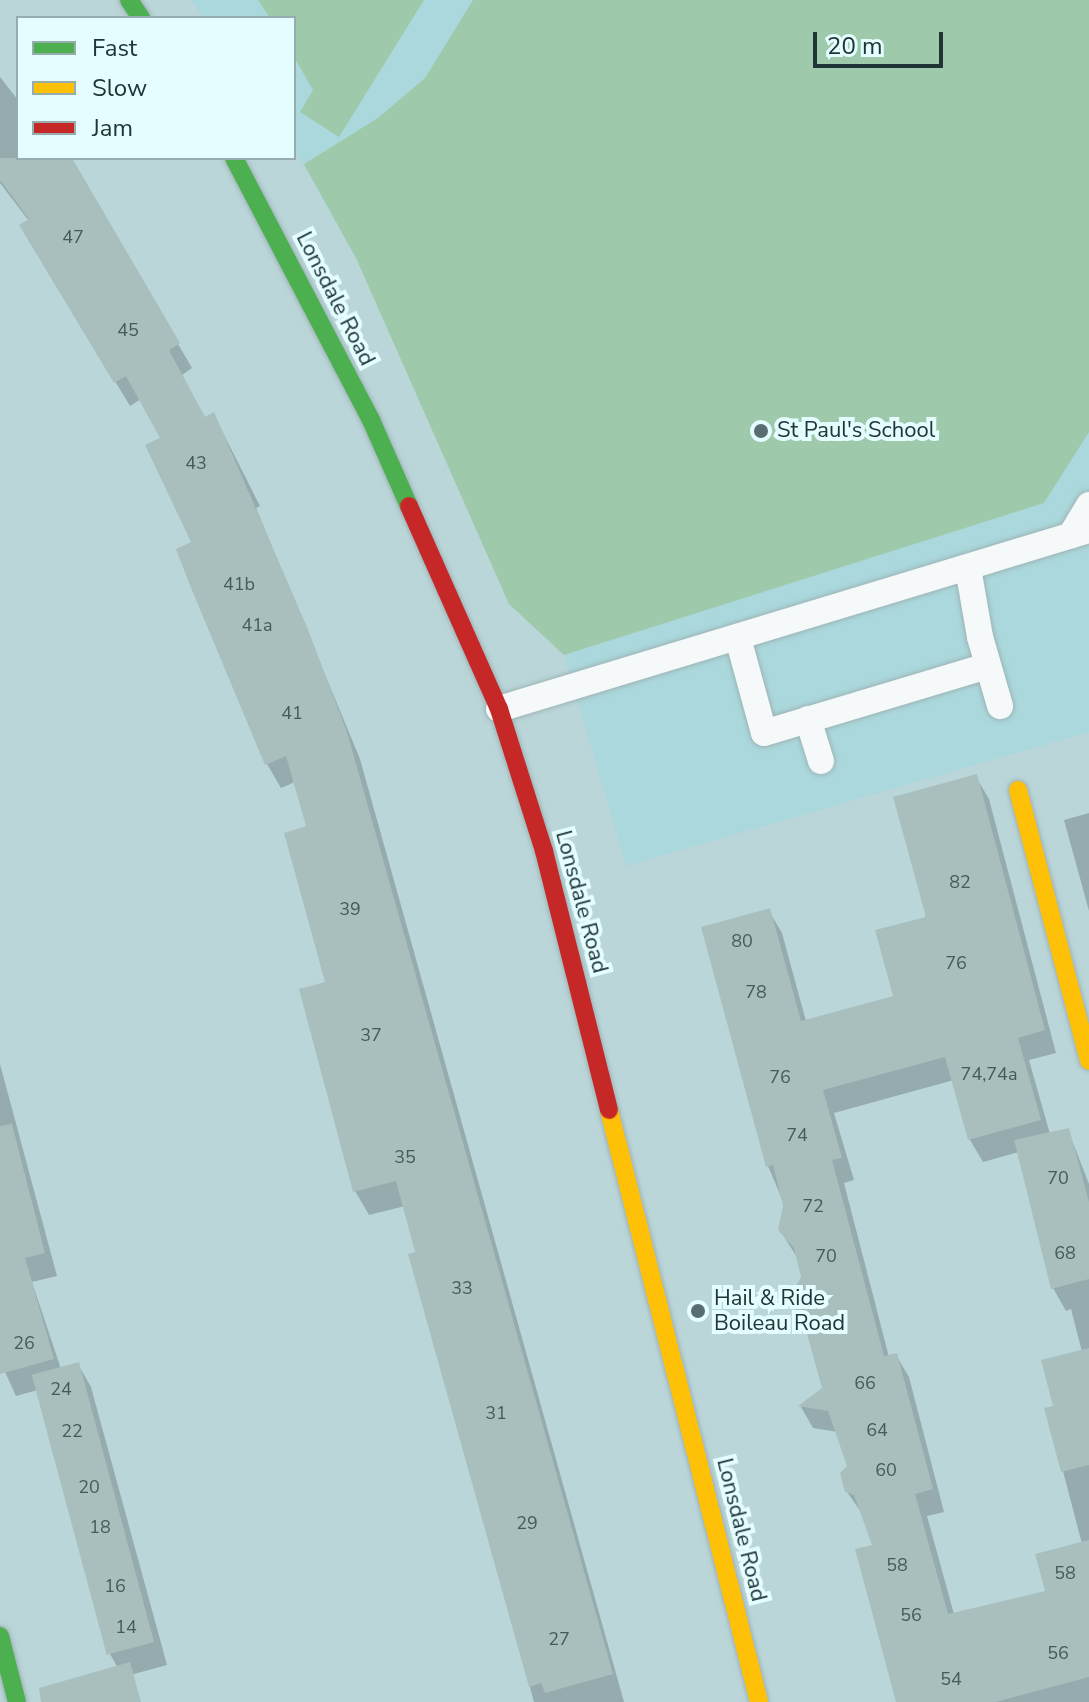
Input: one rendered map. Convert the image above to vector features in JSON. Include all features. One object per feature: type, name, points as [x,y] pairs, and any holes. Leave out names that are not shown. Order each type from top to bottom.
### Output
[{"type":"main road","name":"Lonsdale Road","points":[[235,160],[371,420],[499,709],[544,851],[759,1702]]},
{"type":"main road","points":[[1018,790],[1089,1061]]},
{"type":"main road","points":[[0,1636],[17,1702]]},
{"type":"lane","points":[[499,709],[1080,532],[1089,505]]},
{"type":"lane","points":[[968,568],[987,666],[1000,706]]},
{"type":"lane","points":[[738,638],[764,733],[987,666]]},
{"type":"lane","points":[[808,719],[821,761]]},
{"type":"shaded area","name":"St Paul's School","points":[[191,0],[1089,0],[1089,732],[626,866],[564,655],[509,604],[356,258],[296,153],[296,16],[202,16]]},
{"type":"green space","points":[[258,0],[424,0],[339,137],[300,112],[313,90],[296,60],[296,16],[269,16]]},
{"type":"green space","name":"St Paul's School","points":[[473,0],[1089,0],[1089,432],[1044,503],[564,655],[509,604],[356,258],[304,164],[378,118],[425,78]]},
{"type":"building","points":[[0,158],[73,160],[180,343],[169,350],[205,417],[214,412],[307,627],[347,732],[613,1674],[545,1693],[541,1683],[529,1687],[408,1254],[415,1252],[396,1181],[353,1192],[299,989],[325,982],[284,833],[306,826],[286,756],[265,765],[189,583],[176,549],[191,542],[145,445],[160,438],[126,376],[114,383],[19,225],[29,219],[0,180]]},
{"type":"building","points":[[977,774],[1045,1030],[1018,1038],[1041,1120],[968,1140],[945,1057],[823,1090],[842,1158],[832,1160],[884,1356],[897,1353],[933,1489],[915,1494],[948,1614],[1045,1591],[1035,1554],[1089,1540],[1089,1677],[995,1702],[896,1702],[855,1549],[872,1545],[854,1495],[845,1492],[840,1473],[847,1466],[828,1411],[798,1406],[822,1388],[804,1323],[789,1298],[801,1277],[794,1248],[778,1230],[783,1206],[773,1165],[766,1167],[701,927],[770,908],[801,1021],[893,996],[875,930],[926,917],[893,797]]},
{"type":"building","points":[[12,1124],[45,1253],[25,1258],[54,1359],[0,1374],[0,1126]]},
{"type":"building","points":[[1069,1128],[1089,1202],[1089,1279],[1051,1289],[1014,1140]]},
{"type":"building","points":[[1089,1348],[1089,1465],[1061,1472],[1044,1408],[1053,1406],[1041,1360]]},
{"type":"building","points":[[79,1362],[154,1642],[107,1655],[32,1375]]},
{"type":"building","points":[[130,1662],[141,1702],[41,1702],[39,1688]]},
{"type":"traffic: fast","points":[[129,0],[140,16]]},
{"type":"traffic: fast","points":[[235,160],[371,420],[409,506]]},
{"type":"traffic: fast","points":[[0,1636],[17,1702]]},
{"type":"traffic: slow","points":[[1018,790],[1089,1061]]},
{"type":"traffic: slow","points":[[609,1110],[759,1702]]},
{"type":"traffic: jam","points":[[409,506],[499,709],[544,851],[609,1110]]},
{"type":"place","name":"St Paul's School","points":[[761,431]]},
{"type":"place","name":"Hail & Ride Boileau Road","points":[[698,1311]]}]
